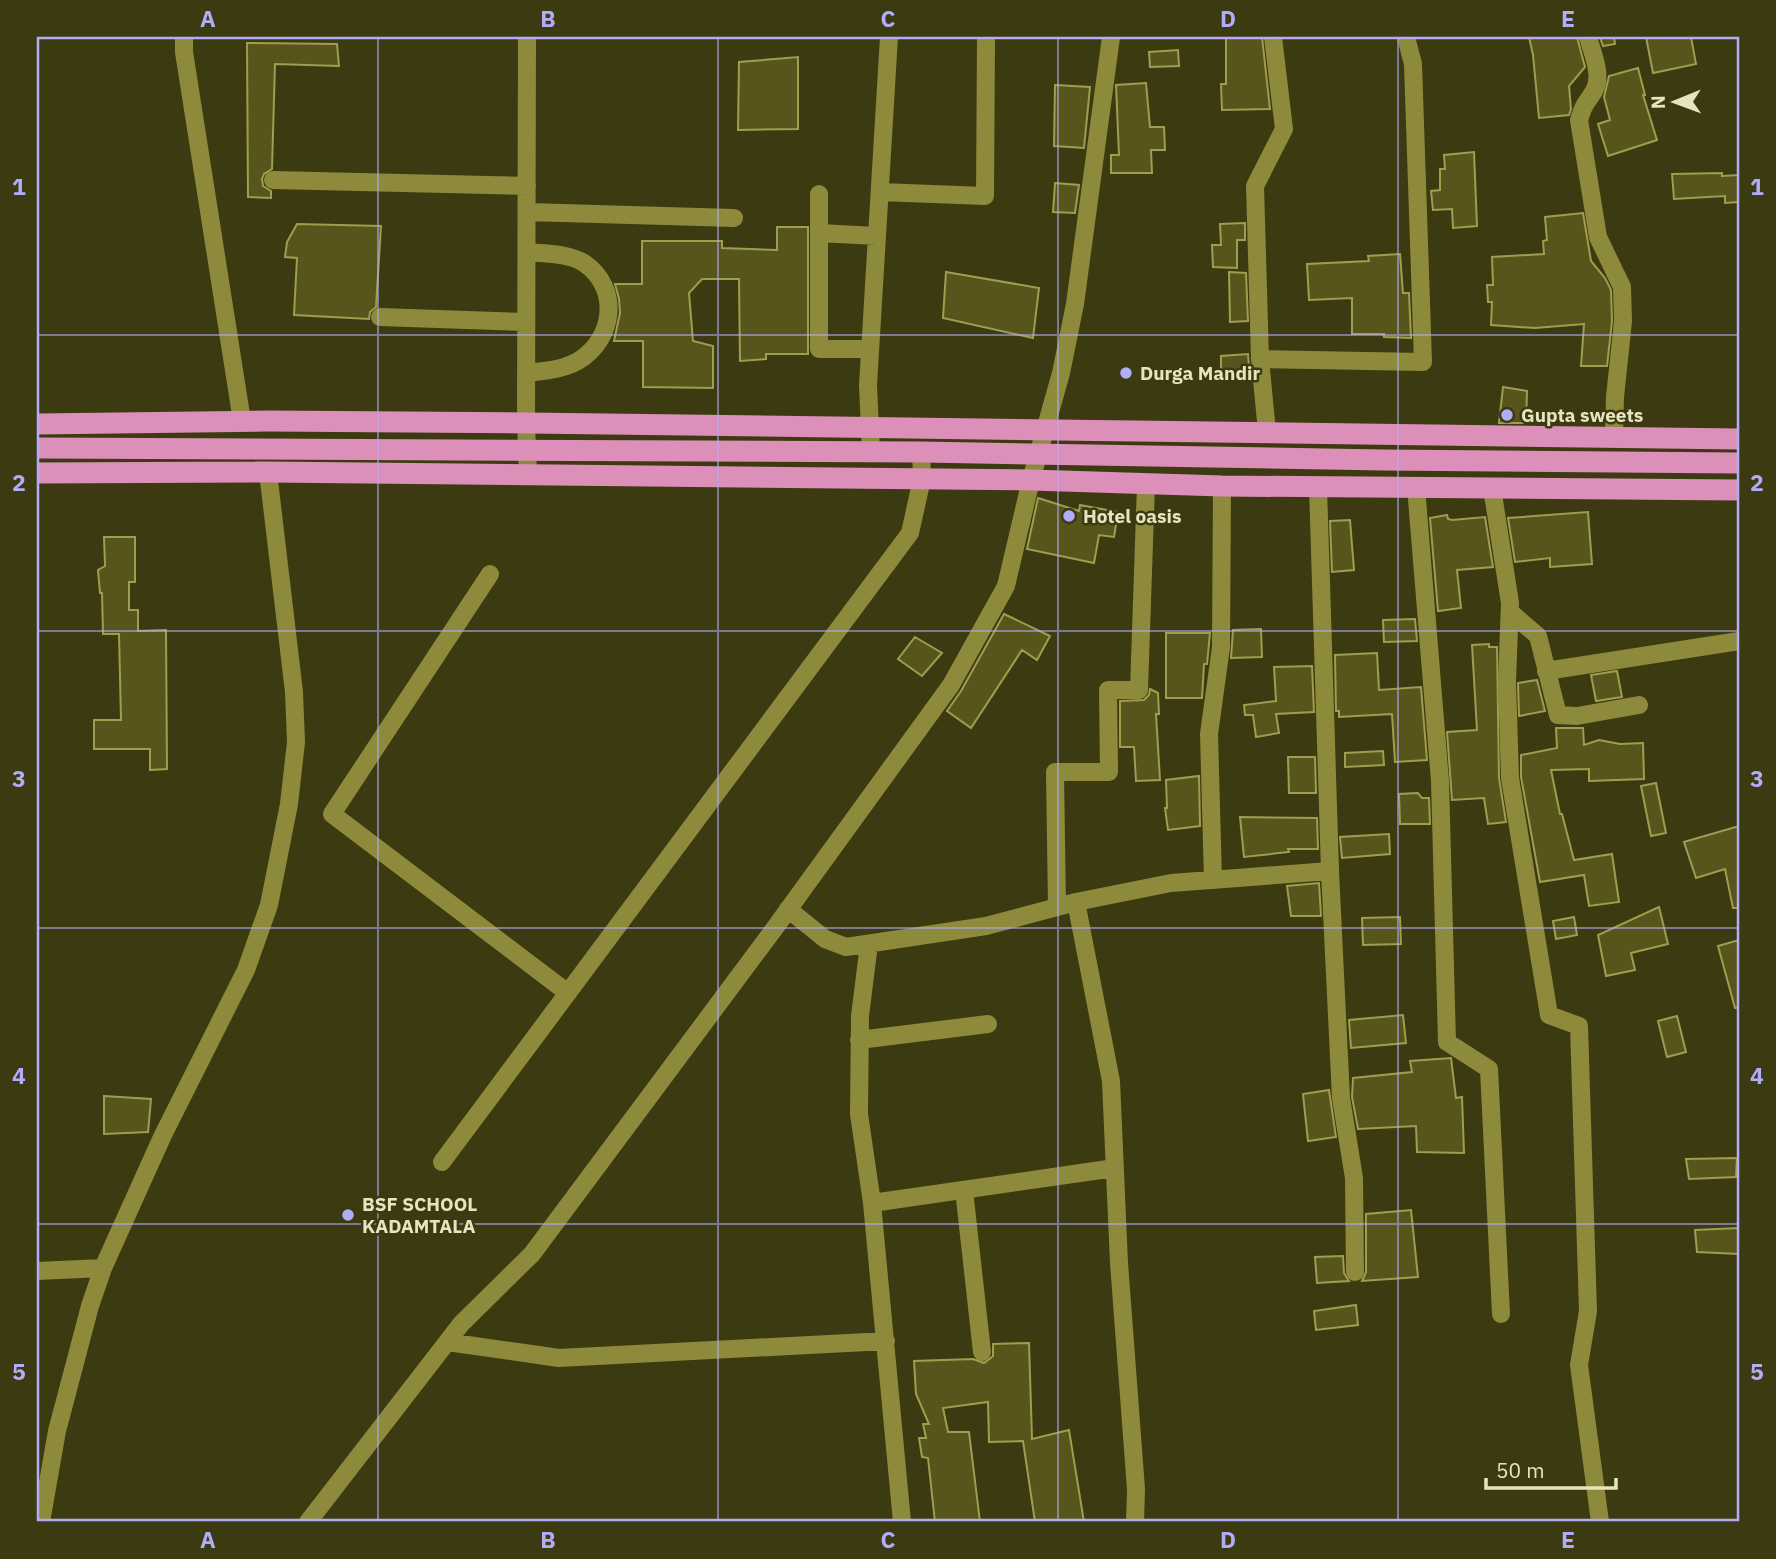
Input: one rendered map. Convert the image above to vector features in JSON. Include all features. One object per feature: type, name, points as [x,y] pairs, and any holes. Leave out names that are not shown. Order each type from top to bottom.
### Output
[{"type":"highway","points":[[37,424],[242,421],[526,423],[1739,439]]},
{"type":"highway","points":[[267,421],[268,472]]},
{"type":"highway","points":[[37,449],[921,452],[1739,463]]},
{"type":"highway","points":[[37,472],[1031,480],[1222,486],[1739,490]]},
{"type":"street","points":[[184,37],[184,52],[242,421]]},
{"type":"street","points":[[527,37],[528,475]]},
{"type":"street","points":[[870,452],[870,349],[889,37]]},
{"type":"street","points":[[880,192],[985,196],[986,37]]},
{"type":"street","points":[[308,1522],[461,1324],[531,1254],[951,685],[1006,586],[1031,480],[1061,373],[1075,304],[1111,37]]},
{"type":"street","points":[[1266,432],[1259,359],[1255,187],[1284,128],[1273,37]]},
{"type":"street","points":[[1259,359],[1423,362],[1413,64],[1406,37]]},
{"type":"street","points":[[1588,37],[1598,75],[1595,89],[1584,102],[1579,120],[1598,237],[1622,286],[1623,321],[1614,436]]},
{"type":"street","points":[[274,180],[527,186]]},
{"type":"street","points":[[819,194],[819,349],[870,349]]},
{"type":"street","points":[[527,212],[734,218]]},
{"type":"street","points":[[819,233],[877,236]]},
{"type":"street","points":[[526,373],[559,369],[591,352],[607,327],[609,313],[603,285],[584,263],[558,254],[527,252]]},
{"type":"street","points":[[380,317],[526,322]]},
{"type":"street","points":[[442,1162],[911,533],[922,479],[921,452]]},
{"type":"street","points":[[41,1522],[57,1431],[90,1306],[103,1268],[163,1135],[246,970],[269,905],[289,804],[296,742],[294,692],[268,472]]},
{"type":"street","points":[[1058,907],[1055,772],[1109,772],[1108,690],[1139,690],[1146,484]]},
{"type":"street","points":[[1213,880],[1209,734],[1221,647],[1222,486]]},
{"type":"street","points":[[1318,487],[1341,1098],[1354,1178],[1355,1272]]},
{"type":"street","points":[[1416,487],[1440,781],[1447,1042],[1489,1069],[1501,1314]]},
{"type":"street","points":[[1492,488],[1510,612],[1507,681],[1510,778],[1549,1015],[1579,1026],[1588,1311],[1579,1365],[1600,1522]]},
{"type":"street","points":[[490,574],[332,814],[568,993]]},
{"type":"street","points":[[1510,612],[1538,636],[1558,715],[1577,716],[1639,705]]},
{"type":"street","points":[[1546,671],[1739,640]]},
{"type":"street","points":[[788,909],[825,939],[846,947],[986,926],[1076,902],[1171,883],[1331,871]]},
{"type":"street","points":[[1076,902],[1111,1081],[1119,1263],[1136,1489],[1135,1522]]},
{"type":"street","points":[[869,944],[859,1016],[859,1114],[872,1203],[902,1522]]},
{"type":"street","points":[[859,1040],[988,1024]]},
{"type":"street","points":[[872,1203],[1115,1168]]},
{"type":"street","points":[[964,1190],[982,1352]]},
{"type":"street","points":[[37,1271],[103,1268]]},
{"type":"street","points":[[447,1342],[559,1358],[886,1341]]},
{"type":"building","points":[[1226,37],[1262,37],[1270,109],[1222,110],[1221,84],[1226,84]]},
{"type":"building","points":[[1529,37],[1577,37],[1585,67],[1569,86],[1569,115],[1539,118]]},
{"type":"building","points":[[1600,37],[1614,37],[1615,44],[1603,46]]},
{"type":"building","points":[[1646,37],[1691,37],[1696,64],[1653,73]]},
{"type":"building","points":[[247,43],[337,44],[339,66],[275,64],[272,169],[264,174],[262,179],[263,186],[271,191],[271,198],[248,197]]},
{"type":"building","points":[[1178,50],[1179,66],[1150,67],[1149,52]]},
{"type":"building","points":[[798,57],[798,129],[738,130],[739,62]]},
{"type":"building","points":[[1638,68],[1657,140],[1608,156],[1598,124],[1610,120],[1604,97],[1609,76]]},
{"type":"building","points":[[1146,83],[1150,127],[1164,127],[1165,150],[1151,150],[1152,173],[1111,173],[1111,155],[1119,155],[1116,85]]},
{"type":"building","points":[[1055,85],[1090,87],[1084,148],[1054,146]]},
{"type":"building","points":[[1474,152],[1477,226],[1453,228],[1452,209],[1433,210],[1431,191],[1440,190],[1440,169],[1445,169],[1444,155]]},
{"type":"building","points":[[1722,173],[1722,176],[1739,175],[1739,202],[1725,203],[1725,196],[1674,199],[1672,174]]},
{"type":"building","points":[[1055,183],[1079,185],[1075,213],[1053,212]]},
{"type":"building","points":[[1583,213],[1591,261],[1611,290],[1612,321],[1607,366],[1581,366],[1584,324],[1535,328],[1491,325],[1492,302],[1488,302],[1487,285],[1493,285],[1492,257],[1544,254],[1543,241],[1547,240],[1545,217]]},
{"type":"building","points":[[1245,223],[1245,240],[1237,240],[1237,268],[1213,267],[1212,245],[1221,245],[1220,224]]},
{"type":"building","points":[[297,224],[381,226],[376,307],[370,312],[369,319],[294,315],[297,258],[285,257],[287,242]]},
{"type":"building","points":[[777,227],[808,227],[808,354],[766,354],[766,359],[740,361],[739,279],[702,279],[689,293],[693,341],[713,346],[713,388],[643,387],[643,341],[614,341],[620,313],[615,284],[642,284],[642,241],[722,241],[722,248],[777,250]]},
{"type":"building","points":[[1400,254],[1403,293],[1409,293],[1411,338],[1384,337],[1384,334],[1352,334],[1352,298],[1309,300],[1307,264],[1369,261],[1368,256]]},
{"type":"building","points":[[946,272],[1039,288],[1033,338],[943,318]]},
{"type":"building","points":[[1229,272],[1246,273],[1248,321],[1230,322]]},
{"type":"building","points":[[1248,354],[1250,378],[1221,380],[1221,356]]},
{"type":"building","points":[[1503,387],[1527,391],[1526,423],[1499,423]]},
{"type":"building","points":[[1038,498],[1079,511],[1080,505],[1118,512],[1114,537],[1099,535],[1094,563],[1027,549]]},
{"type":"building","points":[[1588,512],[1592,564],[1550,567],[1550,558],[1515,562],[1508,518]]},
{"type":"building","points":[[1447,515],[1448,519],[1452,520],[1485,517],[1493,567],[1457,570],[1461,608],[1438,611],[1430,518]]},
{"type":"building","points":[[1350,520],[1354,570],[1332,572],[1330,521]]},
{"type":"building","points":[[104,537],[135,537],[135,582],[129,582],[129,610],[138,610],[138,631],[166,630],[167,769],[150,770],[150,749],[94,749],[94,720],[121,720],[119,634],[103,634],[102,593],[98,570],[105,566]]},
{"type":"building","points":[[1004,614],[1050,636],[1037,660],[1022,650],[971,728],[947,711]]},
{"type":"building","points":[[1415,619],[1417,641],[1384,642],[1383,620]]},
{"type":"building","points":[[1261,629],[1262,657],[1231,658],[1233,630]]},
{"type":"building","points":[[1166,633],[1210,633],[1207,664],[1204,664],[1202,698],[1166,698]]},
{"type":"building","points":[[915,637],[942,653],[922,676],[898,659]]},
{"type":"building","points":[[1489,644],[1489,647],[1497,647],[1499,778],[1506,822],[1488,824],[1484,798],[1452,800],[1447,732],[1477,730],[1472,645]]},
{"type":"building","points":[[1377,653],[1379,690],[1421,687],[1427,760],[1395,762],[1392,714],[1339,717],[1339,711],[1336,711],[1335,655]]},
{"type":"building","points":[[1312,666],[1314,712],[1276,714],[1279,733],[1256,737],[1253,715],[1245,715],[1244,705],[1276,701],[1274,667]]},
{"type":"building","points":[[1617,671],[1622,697],[1596,701],[1591,675]]},
{"type":"building","points":[[1537,680],[1545,711],[1519,716],[1518,683]]},
{"type":"building","points":[[1150,689],[1158,693],[1159,714],[1156,714],[1160,780],[1136,781],[1134,747],[1120,747],[1120,701],[1144,700]]},
{"type":"building","points":[[1556,728],[1583,728],[1584,745],[1599,740],[1620,744],[1643,743],[1644,779],[1589,781],[1589,769],[1551,770],[1560,814],[1574,860],[1612,854],[1619,902],[1589,906],[1584,875],[1540,882],[1521,777],[1521,755],[1557,748]]},
{"type":"building","points":[[1383,751],[1384,765],[1345,767],[1345,753]]},
{"type":"building","points":[[1288,757],[1315,757],[1316,793],[1289,793]]},
{"type":"building","points":[[1199,776],[1200,826],[1168,830],[1165,808],[1166,780]]},
{"type":"building","points":[[1656,783],[1666,833],[1651,836],[1641,786]]},
{"type":"building","points":[[1418,793],[1422,798],[1429,798],[1430,824],[1400,824],[1399,794]]},
{"type":"building","points":[[1240,817],[1317,818],[1318,849],[1288,849],[1289,852],[1244,857]]},
{"type":"building","points":[[1739,826],[1739,908],[1733,908],[1725,869],[1696,878],[1684,842]]},
{"type":"building","points":[[1389,834],[1390,854],[1342,858],[1340,837]]},
{"type":"building","points":[[1319,883],[1321,916],[1291,916],[1287,886]]},
{"type":"building","points":[[1659,907],[1668,944],[1631,953],[1635,970],[1606,976],[1598,935]]},
{"type":"building","points":[[1400,917],[1401,944],[1363,945],[1362,918]]},
{"type":"building","points":[[1574,917],[1577,935],[1556,939],[1553,921]]},
{"type":"building","points":[[1739,940],[1739,1007],[1735,1008],[1718,946]]},
{"type":"building","points":[[1403,1015],[1406,1043],[1351,1048],[1349,1020]]},
{"type":"building","points":[[1677,1016],[1686,1052],[1667,1057],[1658,1021]]},
{"type":"building","points":[[1451,1058],[1456,1098],[1462,1097],[1464,1153],[1417,1152],[1416,1126],[1358,1129],[1352,1097],[1353,1078],[1412,1072],[1410,1061]]},
{"type":"building","points":[[1329,1090],[1336,1137],[1308,1141],[1303,1094]]},
{"type":"building","points":[[104,1096],[151,1099],[148,1132],[104,1134]]},
{"type":"building","points":[[1737,1158],[1736,1177],[1689,1179],[1686,1159]]},
{"type":"building","points":[[1411,1210],[1418,1277],[1362,1281],[1366,1272],[1366,1214]]},
{"type":"building","points":[[1739,1228],[1739,1254],[1697,1252],[1695,1230]]},
{"type":"building","points":[[1343,1256],[1344,1273],[1349,1281],[1317,1283],[1315,1257]]},
{"type":"building","points":[[1356,1305],[1358,1325],[1316,1330],[1314,1311]]},
{"type":"building","points":[[1029,1343],[1032,1439],[1069,1430],[1084,1522],[1035,1522],[1023,1441],[989,1442],[988,1402],[943,1408],[948,1432],[969,1432],[980,1522],[935,1522],[928,1458],[922,1457],[919,1438],[926,1438],[923,1424],[929,1424],[916,1394],[914,1361],[973,1359],[984,1363],[993,1356],[993,1344]]},
{"type":"place","name":"Durga Mandir","points":[[1126,373]]},
{"type":"place","name":"Gupta sweets","points":[[1507,415]]},
{"type":"place","name":"Hotel oasis","points":[[1069,516]]},
{"type":"place","name":"BSF SCHOOL KADAMTALA","points":[[348,1215]]}]
